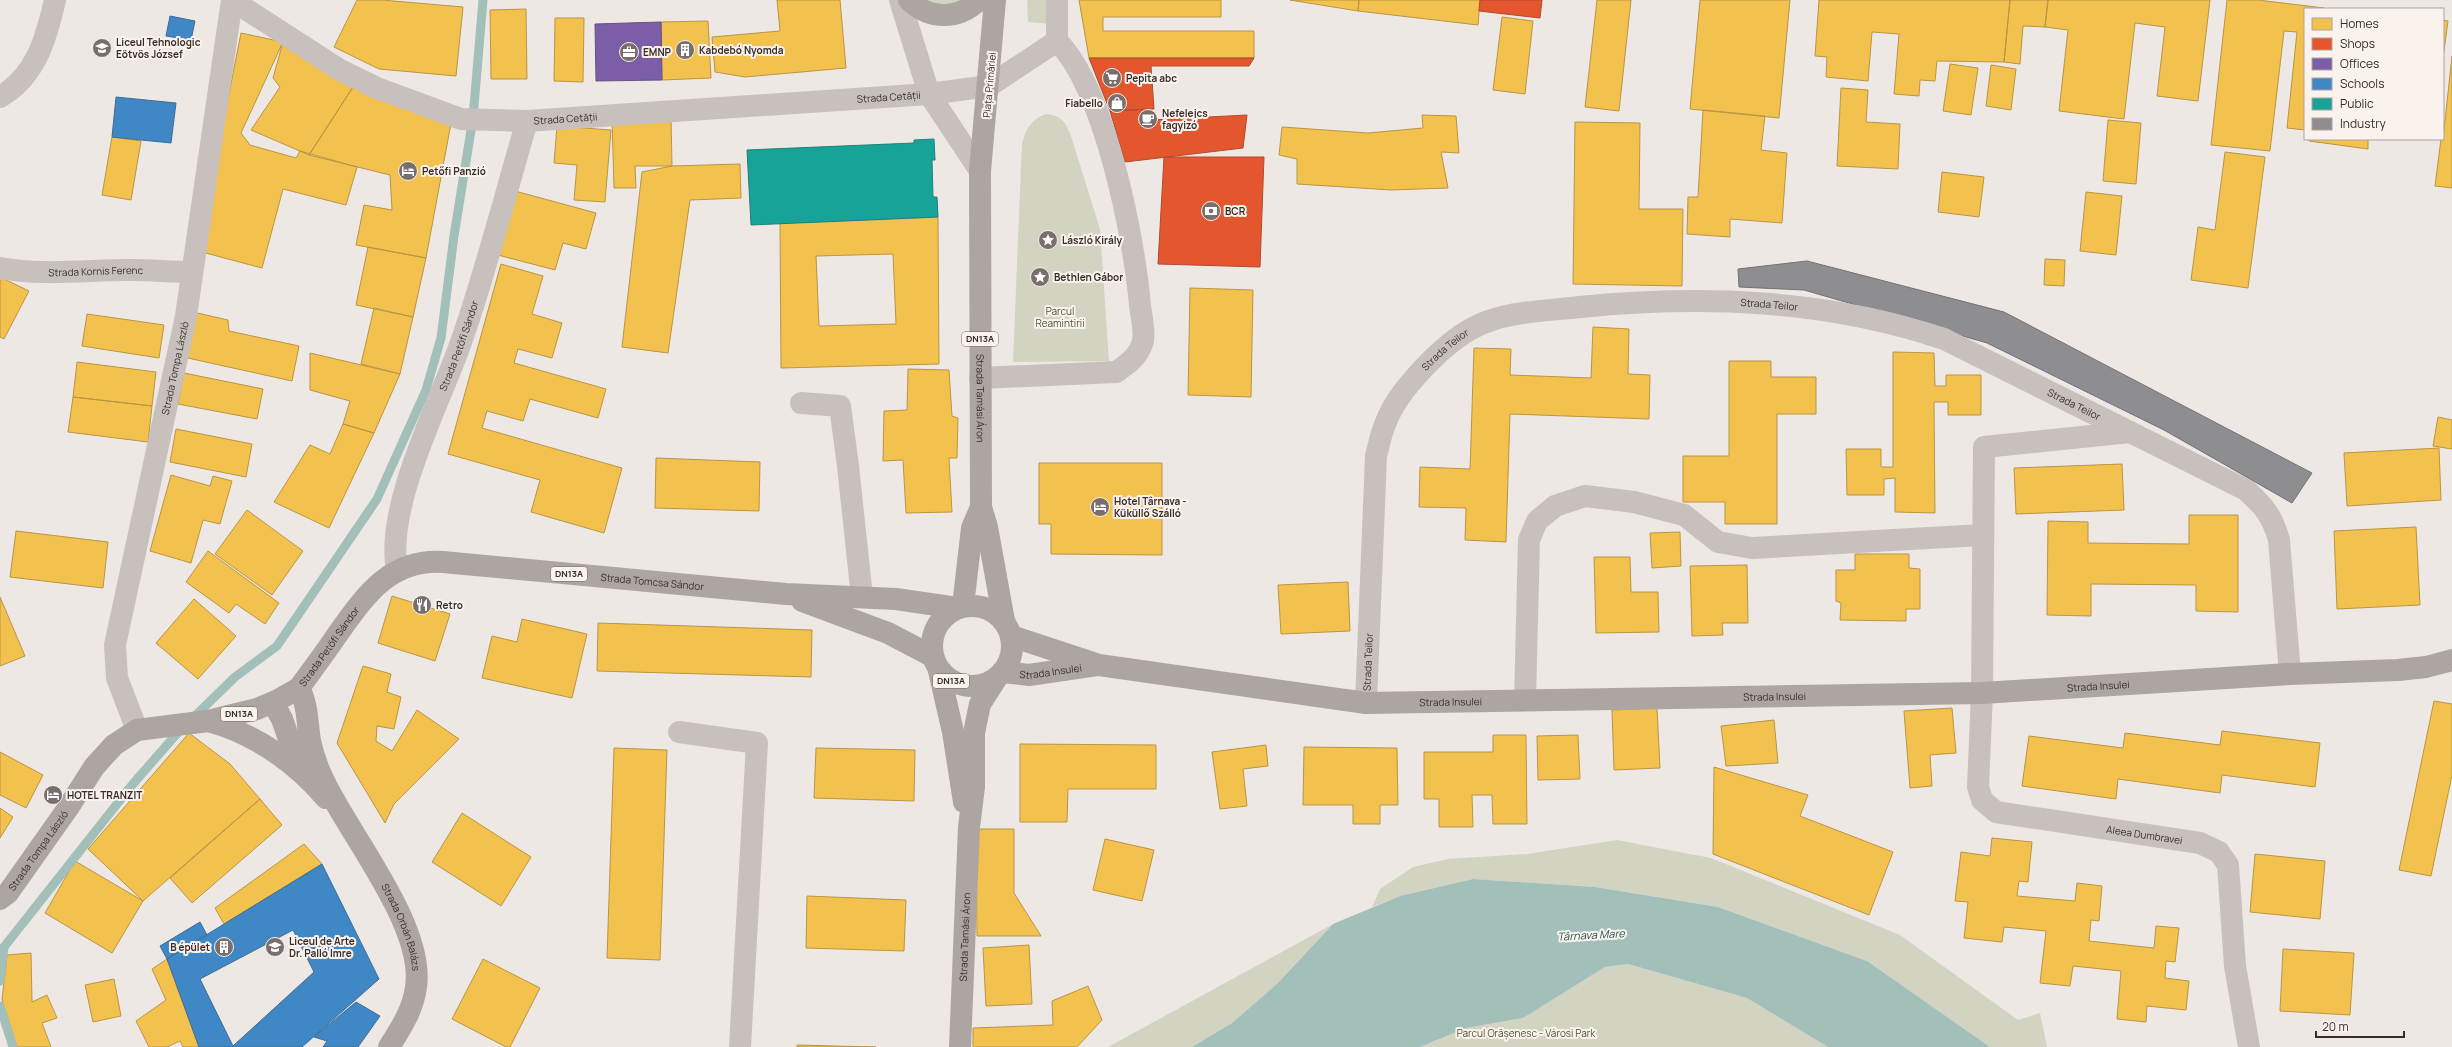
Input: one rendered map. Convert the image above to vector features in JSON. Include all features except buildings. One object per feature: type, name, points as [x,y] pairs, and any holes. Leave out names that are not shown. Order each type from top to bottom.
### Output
[{"type":"main road","points":[[909,0],[920,9],[942,16],[960,13],[979,0]]},
{"type":"main road","name":"Piața Primăriei","points":[[980,171],[996,0]]},
{"type":"main road","name":"Strada Tamási Áron","points":[[980,171],[981,507],[987,527],[1008,629]]},
{"type":"main road","name":"Strada Tamási Áron","points":[[960,607],[972,528],[981,507]]},
{"type":"main road","name":"Strada Tomcsa Sándor","points":[[362,599],[377,584],[397,571],[431,562],[786,594]]},
{"type":"main road","name":"DN13A","points":[[786,594],[862,597],[960,607],[978,605],[992,611],[1008,629],[1012,655],[1000,675],[982,686],[966,687],[951,681],[935,663],[888,633],[786,594]]},
{"type":"main road","name":"Strada Petőfi Sándor","points":[[206,721],[243,713],[273,703],[299,688],[362,599]]},
{"type":"main road","name":"DN13A","points":[[935,663],[931,641],[935,627],[944,616],[960,607]]},
{"type":"main road","name":"Strada Insulei","points":[[1008,629],[1099,665],[1366,703],[1982,694],[2290,674],[2398,670],[2426,667],[2452,660]]},
{"type":"main road","name":"Strada Tamási Áron","points":[[935,663],[953,732],[969,827]]},
{"type":"main road","name":"Strada Insulei","points":[[1000,675],[1029,675],[1099,665]]},
{"type":"main road","name":"Strada Tamási Áron","points":[[960,1047],[969,827],[974,787],[976,716],[980,704],[1000,675]]},
{"type":"main road","name":"Strada Orbán Balázs","points":[[299,688],[306,703],[311,742],[315,759],[340,814],[385,884],[414,948],[416,986],[407,1018],[389,1047]]},
{"type":"main road","points":[[273,703],[282,719],[300,770]]},
{"type":"main road","name":"Strada Tompa László","points":[[3,892],[94,767],[114,745],[137,730],[166,725],[206,721]]},
{"type":"main road","name":"Strada Orbán Balázs","points":[[206,721],[257,740],[300,770],[340,814]]},
{"type":"street","points":[[0,97],[14,89],[28,75],[42,49],[55,0]]},
{"type":"street","name":"Strada Cetății","points":[[232,0],[340,70],[377,88],[461,119],[527,121],[929,94],[989,86]]},
{"type":"street","name":"Strada Tompa László","points":[[137,730],[117,678],[115,645],[186,316],[232,0]]},
{"type":"street","points":[[900,0],[929,94]]},
{"type":"street","points":[[980,378],[1116,372],[1128,364],[1137,355],[1143,340],[1138,285],[1128,223],[1103,130],[1076,67],[1057,42],[1057,0]]},
{"type":"street","points":[[989,86],[1057,42]]},
{"type":"street","name":"Strada Cetății","points":[[929,94],[980,171]]},
{"type":"street","name":"Strada Petőfi Sándor","points":[[397,571],[394,546],[404,498],[419,450],[460,344],[527,121]]},
{"type":"street","name":"Strada Kornis Ferenc","points":[[0,268],[20,272],[131,270],[192,272]]},
{"type":"street","name":"Strada Teilor","points":[[1366,703],[1376,456],[1386,421],[1407,388],[1425,366],[1461,335],[1474,327],[1520,313],[1644,301],[1743,301],[1816,307],[1904,326],[1944,339],[2246,490],[2262,504],[2273,519],[2279,540],[2290,674]]},
{"type":"street","points":[[801,403],[840,406],[862,597]]},
{"type":"street","name":"Aleea Dumbravei","points":[[2130,432],[1984,447],[1982,535],[1982,694],[1978,787],[1982,800],[1996,812],[2200,843],[2219,852],[2228,865],[2235,966],[2249,1047]]},
{"type":"street","points":[[1525,700],[1529,540],[1537,522],[1556,506],[1585,496],[1634,502],[1684,515],[1718,542],[1752,548],[1982,535]]},
{"type":"street","points":[[679,732],[757,743],[740,1047]]},
{"type":"green space","points":[[927,0],[962,0],[946,7]]},
{"type":"green space","points":[[1027,0],[1051,0],[1051,24],[1028,22]]},
{"type":"green space","name":"Parcul Reamintirii","points":[[1046,114],[1059,117],[1066,125],[1070,133],[1100,229],[1109,361],[1013,362],[1022,143],[1030,125]]},
{"type":"green space","points":[[1617,840],[1711,858],[1900,935],[2018,1020],[2040,1013],[2047,1047],[1990,1047],[1867,961],[1718,907],[1595,887],[1473,879],[1400,896],[1372,907],[1380,889],[1413,867],[1448,859],[1527,854]]},
{"type":"green space","points":[[1333,924],[1278,983],[1232,1023],[1192,1047],[1108,1047]]},
{"type":"green space","name":"Parcul Orășenesc - Városi Park","points":[[1628,964],[1747,998],[1828,1047],[1420,1047],[1466,1028],[1523,1018],[1605,967]]},
{"type":"water","name":"Târnava Mare","points":[[1473,879],[1595,887],[1718,907],[1867,961],[1990,1047],[1828,1047],[1747,998],[1628,964],[1605,967],[1523,1018],[1466,1028],[1420,1047],[1192,1047],[1232,1023],[1278,983],[1333,924],[1400,896]]},
{"type":"waterway","points":[[192,719],[235,677],[277,646],[377,499],[426,390],[441,338],[454,236],[473,118],[483,0]]},
{"type":"waterway","points":[[0,981],[4,947],[132,785],[181,729]]},
{"type":"waterway","points":[[0,1006],[13,1047]]},
{"type":"place","name":"Liceul Tehnologic Eötvös József","points":[[102,48]]},
{"type":"place","name":"Kabdebó Nyomda","points":[[685,50]]},
{"type":"place","name":"EMNP","points":[[629,52]]},
{"type":"place","name":"Pepita abc","points":[[1112,78]]},
{"type":"place","name":"Fiabello","points":[[1117,103]]},
{"type":"place","name":"Nefelejcs fagyizó","points":[[1148,119]]},
{"type":"place","name":"Petőfi Panzió","points":[[408,171]]},
{"type":"place","name":"BCR","points":[[1211,211]]},
{"type":"place","name":"László Király","points":[[1048,240]]},
{"type":"place","name":"Bethlen Gábor","points":[[1040,277]]},
{"type":"place","name":"Hotel Târnava - Küküllő Szálló","points":[[1100,507]]},
{"type":"place","name":"Retro","points":[[422,605]]},
{"type":"place","name":"HOTEL TRANZIT","points":[[53,795]]},
{"type":"place","name":"B épület","points":[[224,947]]},
{"type":"place","name":"Liceul de Arte Dr. Palló Imre","points":[[275,947]]}]
